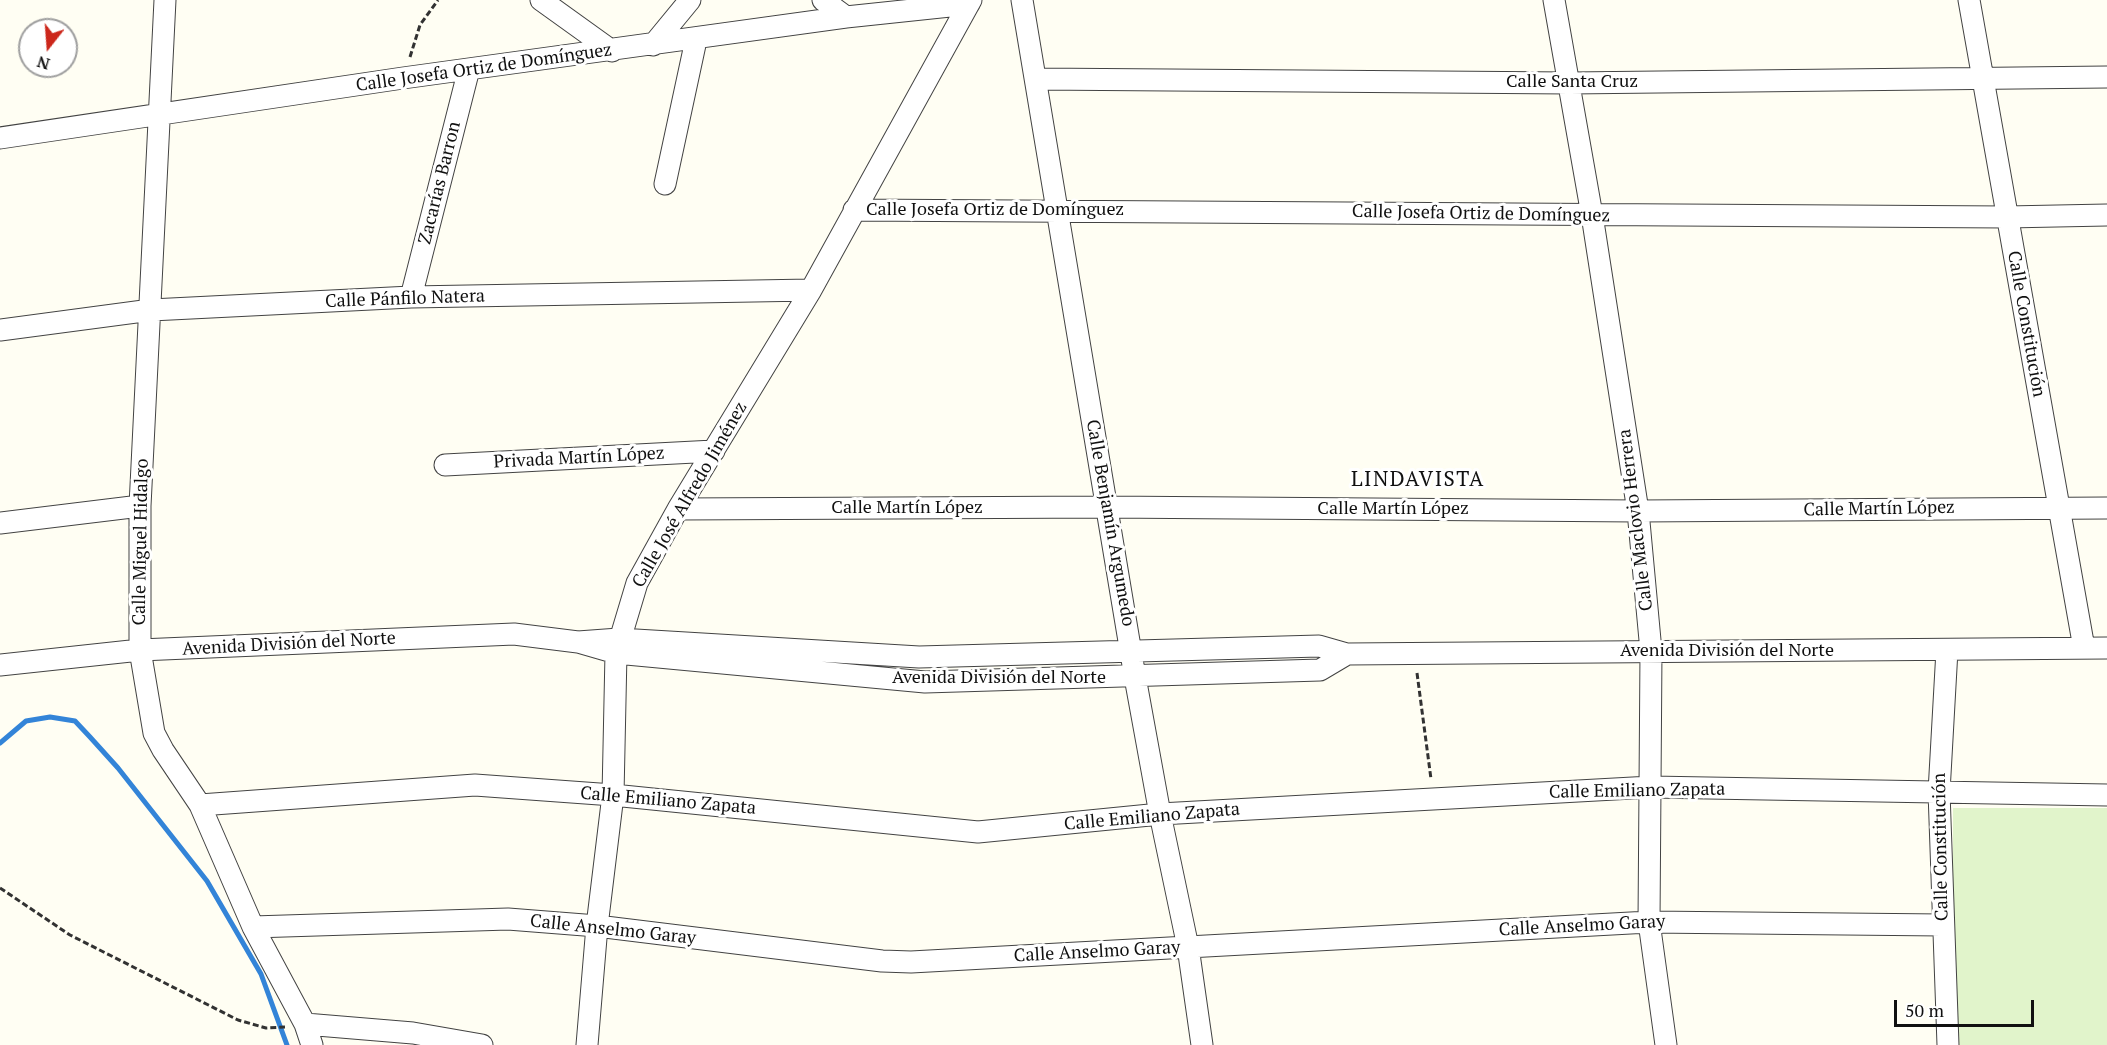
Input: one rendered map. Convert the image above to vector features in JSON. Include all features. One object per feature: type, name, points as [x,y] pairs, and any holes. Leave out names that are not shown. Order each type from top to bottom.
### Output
[{"type":"street","name":"Calle Miguel Hidalgo","points":[[165,0],[140,506],[140,650],[154,733],[200,805],[297,1025],[312,1045]]},
{"type":"street","points":[[542,0],[612,51]]},
{"type":"street","points":[[653,45],[690,0]]},
{"type":"street","points":[[823,0],[846,17]]},
{"type":"street","name":"Calle Benjamín Argumedo","points":[[1022,0],[1135,677],[1160,814],[1188,947],[1202,1045]]},
{"type":"street","name":"Calle Maclovio Herrera","points":[[1554,0],[1593,215],[1638,511],[1651,651],[1649,922],[1666,1045]]},
{"type":"street","name":"Calle Constitución","points":[[1969,0],[2084,648]]},
{"type":"street","name":"Calle Josefa Ortiz de Domínguez","points":[[0,138],[158,117],[403,78],[970,2]]},
{"type":"street","name":"Calle José Alfredo Jiménez","points":[[587,1045],[597,926],[613,795],[617,646],[637,583],[678,509],[811,290],[970,2]]},
{"type":"street","points":[[664,184],[696,40]]},
{"type":"street","name":"Zacarías Barron","points":[[411,297],[469,69]]},
{"type":"street","name":"Calle Santa Cruz","points":[[1036,79],[1570,83],[2107,76]]},
{"type":"street","name":"Calle Josefa Ortiz de Domínguez","points":[[854,210],[2007,218],[2107,215]]},
{"type":"street","name":"Calle Pánfilo Natera","points":[[0,330],[151,310],[411,297],[811,290]]},
{"type":"street","name":"Privada Martín López","points":[[445,465],[714,451]]},
{"type":"street","points":[[0,523],[140,506]]},
{"type":"street","name":"Calle Martín López","points":[[678,509],[1106,507],[1638,511],[2107,508]]},
{"type":"street","name":"Avenida División del Norte","points":[[0,665],[140,650],[514,634],[925,682],[1320,670],[1347,654]]},
{"type":"street","name":"Avenida División del Norte","points":[[617,646],[920,657],[1319,646],[1347,654],[2107,648]]},
{"type":"street","name":"Calle Constitución","points":[[1947,650],[1939,792],[1948,1045]]},
{"type":"street","name":"Calle Emiliano Zapata","points":[[200,805],[475,785],[613,795],[978,832],[1160,814],[1651,787],[2107,795]]},
{"type":"street","name":"Calle Anselmo Garay","points":[[253,927],[489,919],[597,926],[892,961],[1649,922],[1942,925]]},
{"type":"street","points":[[297,1025],[413,1033],[482,1045]]},
{"type":"path","points":[[403,78],[420,26],[438,0]]},
{"type":"path","points":[[1415,654],[1434,799]]},
{"type":"path","points":[[0,888],[70,935],[238,1020],[266,1028],[297,1025]]},
{"type":"green space","points":[[1953,808],[2107,808],[2107,1045],[1953,1045]]},
{"type":"waterway","points":[[0,743],[26,721],[50,717],[75,721],[118,768],[207,881],[261,974],[287,1045]]},
{"type":"district","name":"LINDAVISTA","points":[[1418,480]]}]
